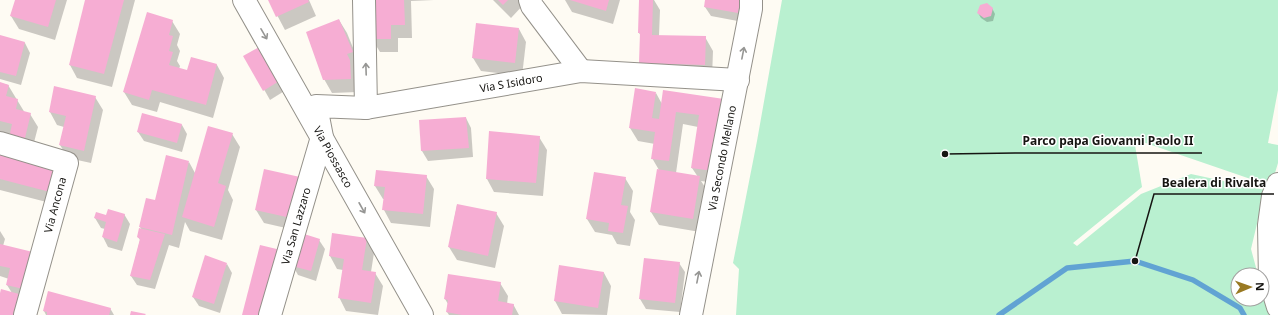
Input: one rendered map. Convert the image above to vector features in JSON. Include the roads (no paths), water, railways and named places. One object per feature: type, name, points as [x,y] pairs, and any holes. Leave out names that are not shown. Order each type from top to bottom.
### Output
[{"type":"street","name":"Via Piossasco","points":[[244,0],[422,315]]},
{"type":"street","points":[[364,0],[367,86],[366,108]]},
{"type":"street","points":[[530,0],[532,6],[581,71]]},
{"type":"street","name":"Via Secondo Mellano","points":[[691,315],[738,80],[751,9],[751,0]]},
{"type":"street","name":"Via S Isidoro","points":[[322,137],[316,106],[366,108],[581,71],[738,80]]},
{"type":"street","name":"Via San Lazzaro","points":[[270,315],[322,137]]},
{"type":"street","name":"Via Ancona","points":[[0,143],[67,163],[25,315]]},
{"type":"street","points":[[1278,184],[1273,196],[1269,225],[1270,281],[1278,307]]},
{"type":"waterway","points":[[999,315],[1067,268],[1135,261],[1193,280],[1240,308],[1244,315]]},
{"type":"place","name":"Parco papa Giovanni Paolo II","points":[[945,154]]},
{"type":"place","name":"Bealera di Rivalta","points":[[1135,261]]}]
